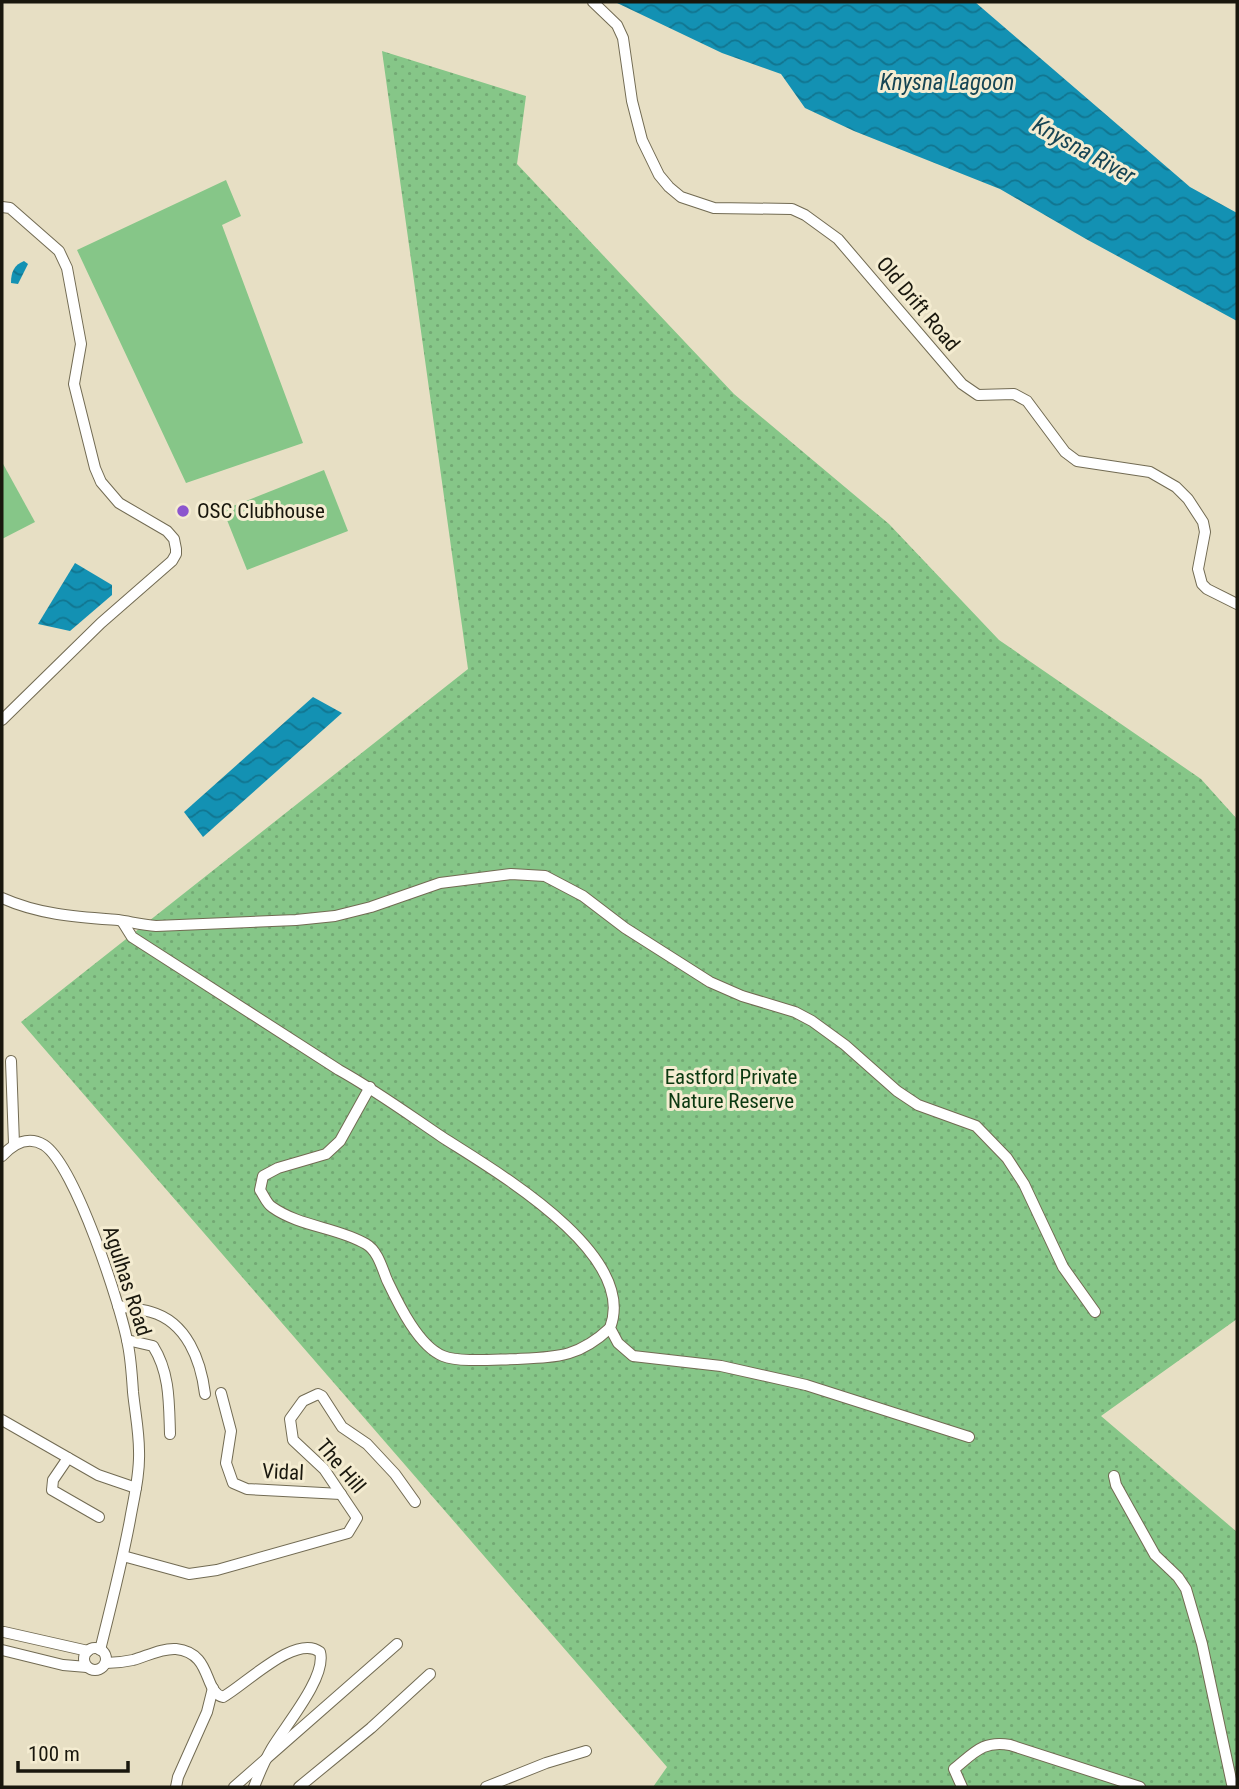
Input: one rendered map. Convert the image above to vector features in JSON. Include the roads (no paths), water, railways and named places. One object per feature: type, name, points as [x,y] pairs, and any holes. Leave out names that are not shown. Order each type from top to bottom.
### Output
[{"type":"street","name":"Old Drift Road","points":[[593,2],[617,25],[623,38],[632,100],[642,141],[659,175],[669,187],[681,197],[714,208],[792,209],[805,215],[838,239],[952,374],[971,391],[978,395],[1020,396],[1027,401],[1065,452],[1077,461],[1150,472],[1176,487],[1188,499],[1203,522],[1205,532],[1198,569],[1202,584],[1237,604]]},
{"type":"street","points":[[2,207],[10,208],[59,251],[67,268],[80,344],[74,384],[101,482],[119,503],[167,531],[174,539],[176,554],[172,561],[101,623],[2,720]]},
{"type":"street","points":[[2,898],[57,915],[156,926],[335,916],[371,907],[440,883],[511,874],[545,876],[583,896],[625,928],[710,982],[742,996],[795,1012],[811,1021],[845,1045],[897,1091],[918,1105],[976,1126],[1007,1158],[1024,1184],[1063,1267],[1095,1312]]},
{"type":"street","points":[[122,921],[132,937],[339,1070],[370,1087],[517,1186],[569,1227],[597,1261],[613,1296],[615,1312],[610,1328],[593,1344],[574,1353],[537,1358],[479,1360],[443,1356],[427,1344],[412,1326],[386,1278],[380,1261],[369,1245],[342,1233],[305,1223],[270,1207],[260,1190],[262,1176],[326,1154],[340,1140],[370,1087]]},
{"type":"street","points":[[2,1156],[14,1144],[11,1061]]},
{"type":"street","name":"Agulhas Road","points":[[14,1144],[23,1141],[44,1146],[59,1161],[81,1202],[118,1306],[127,1340],[139,1452],[136,1488],[100,1650]]},
{"type":"street","points":[[118,1306],[151,1312],[175,1324],[192,1347],[202,1372],[205,1394]]},
{"type":"street","points":[[610,1328],[618,1343],[633,1356],[721,1366],[806,1385],[969,1437]]},
{"type":"street","points":[[127,1340],[153,1346],[160,1358],[169,1394],[170,1434]]},
{"type":"street","name":"Vidal","points":[[221,1393],[231,1431],[226,1462],[233,1483],[247,1489],[341,1494]]},
{"type":"street","name":"The Hill","points":[[123,1556],[189,1574],[218,1570],[348,1533],[357,1518],[350,1505],[324,1469],[293,1440],[290,1429],[290,1419],[303,1401],[318,1394],[322,1395],[342,1427],[367,1444],[395,1474],[415,1502]]},
{"type":"street","points":[[2,1420],[98,1475],[136,1488]]},
{"type":"street","points":[[68,1458],[53,1480],[52,1490],[99,1517]]},
{"type":"street","points":[[1114,1476],[1116,1485],[1155,1555],[1178,1577],[1186,1589],[1202,1644],[1234,1783]]},
{"type":"street","points":[[3,1631],[88,1651],[94,1648],[106,1657],[106,1663]]},
{"type":"street","points":[[3,1631],[6,1639],[2,1649],[63,1665],[97,1670],[106,1663],[134,1660],[167,1650],[187,1652],[205,1667],[219,1697],[223,1697],[259,1670],[294,1651],[314,1647],[320,1652],[321,1666],[265,1761],[254,1787]]},
{"type":"street","points":[[234,1787],[397,1644]]},
{"type":"street","points":[[87,1667],[84,1661],[88,1651]]},
{"type":"street","points":[[299,1787],[371,1728],[430,1674]]},
{"type":"street","points":[[176,1787],[207,1712],[213,1688]]},
{"type":"street","points":[[962,1787],[954,1769],[979,1748],[995,1742],[1140,1787]]},
{"type":"street","points":[[486,1787],[546,1763],[586,1751]]},
{"type":"water","name":"Knysna Lagoon","points":[[615,2],[975,2],[1190,187],[1237,213],[1237,321],[1000,189],[854,131],[805,108],[781,74],[722,53]]},
{"type":"water","points":[[24,261],[28,264],[18,284],[11,283],[14,269]]},
{"type":"water","points":[[75,563],[112,585],[112,595],[70,631],[38,624]]},
{"type":"water","points":[[313,697],[342,713],[203,837],[184,812]]},
{"type":"place","name":"OSC Clubhouse","points":[[183,511]]},
{"type":"water label","name":"Knysna River","points":[[1084,150]]},
{"type":"park label","name":"Eastford Private Nature Reserve","points":[[731,1089]]}]
